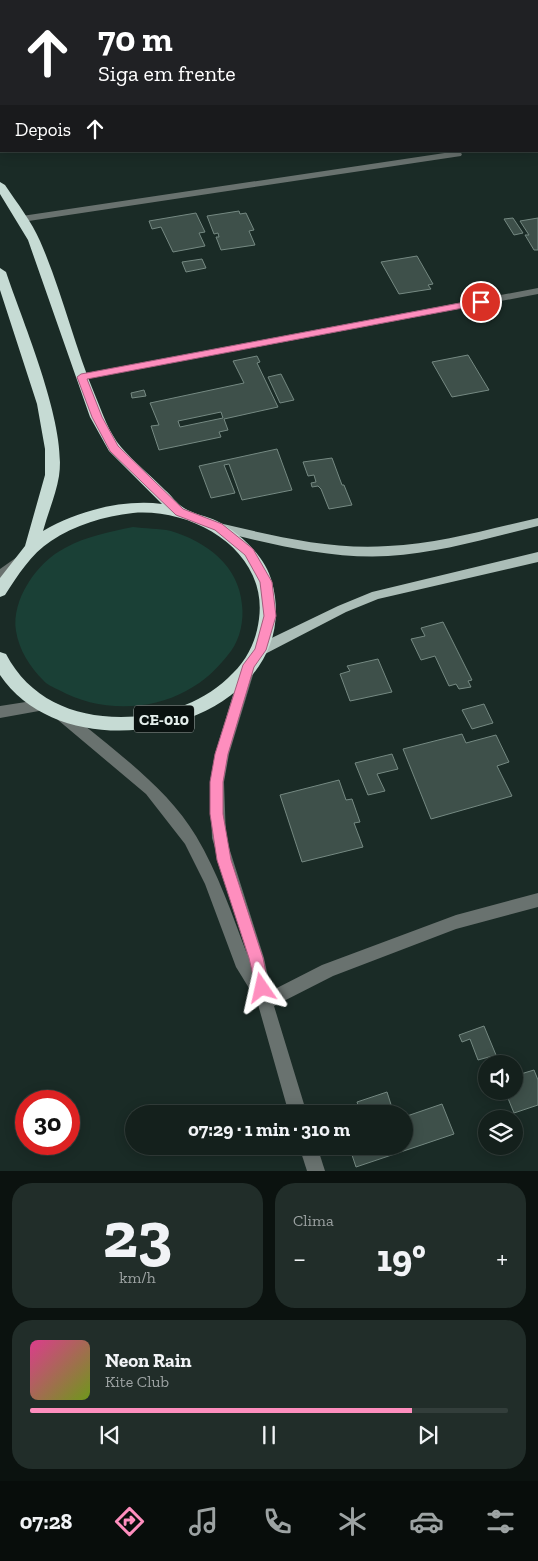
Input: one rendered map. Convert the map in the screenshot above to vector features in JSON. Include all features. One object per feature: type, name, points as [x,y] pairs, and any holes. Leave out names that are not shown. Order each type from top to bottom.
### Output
[{"type":"highway","name":"CE-010","points":[[0,185],[34,240],[81,377],[97,417],[114,448],[180,512]]},
{"type":"highway","points":[[0,272],[44,404],[52,449],[52,475],[31,550]]},
{"type":"highway","name":"CE-010","points":[[0,591],[18,560],[51,533],[92,515],[136,508],[180,512],[219,527],[249,552],[266,582],[270,616],[260,650],[236,682],[200,707],[155,722],[108,726],[63,716],[27,695],[2,666],[0,658]]},
{"type":"main road","points":[[219,527],[308,547],[372,551],[428,546],[538,522]]},
{"type":"main road","points":[[260,650],[342,609],[376,595],[538,558]]},
{"type":"street","points":[[22,219],[458,154]]},
{"type":"street","points":[[81,377],[538,291]]},
{"type":"street","points":[[0,576],[18,560]]},
{"type":"street","points":[[249,665],[222,754],[217,782],[216,814],[224,860],[256,958],[265,1002],[295,1105]]},
{"type":"street","points":[[0,712],[45,706]]},
{"type":"street","points":[[63,716],[151,790],[190,839],[212,882],[242,962],[265,1002]]},
{"type":"street","points":[[265,1002],[328,970],[456,922],[538,900]]},
{"type":"street","points":[[311,1155],[316,1171]]},
{"type":"shaded area","points":[[133,527],[171,531],[197,542],[219,558],[228,567],[240,591],[242,605],[241,629],[237,641],[221,663],[211,674],[186,691],[155,703],[139,705],[105,705],[89,702],[50,686],[34,670],[22,651],[17,638],[16,619],[18,607],[28,583],[36,572],[55,554],[90,537]]},
{"type":"building","points":[[239,211],[240,214],[246,213],[254,230],[249,231],[255,245],[221,250],[216,237],[219,237],[218,233],[214,234],[207,216]]},
{"type":"building","points":[[196,213],[205,232],[199,233],[205,246],[173,252],[161,227],[152,229],[149,221]]},
{"type":"building","points":[[513,218],[523,233],[514,235],[504,219]]},
{"type":"building","points":[[538,218],[538,250],[534,250],[525,235],[529,235],[520,221]]},
{"type":"building","points":[[417,256],[433,284],[428,285],[431,289],[399,294],[381,262]]},
{"type":"building","points":[[202,259],[206,268],[186,272],[182,262]]},
{"type":"building","points":[[468,355],[489,390],[452,397],[432,362]]},
{"type":"building","points":[[257,356],[260,362],[257,363],[278,407],[224,419],[228,430],[219,432],[221,437],[159,450],[151,426],[159,425],[150,403],[244,383],[233,361]],"holes":[[[221,412],[223,418],[180,427],[178,421]]]},
{"type":"building","points":[[281,374],[294,400],[280,403],[268,377]]},
{"type":"building","points":[[144,390],[146,396],[132,398],[131,393]]},
{"type":"building","points":[[277,449],[292,490],[242,500],[229,464],[224,465],[235,493],[211,498],[199,466]]},
{"type":"building","points":[[332,458],[352,505],[329,509],[321,489],[318,486],[312,487],[311,483],[316,482],[314,475],[308,476],[303,462]]},
{"type":"building","points":[[443,622],[472,680],[468,681],[471,687],[459,689],[456,684],[449,686],[435,656],[421,660],[411,639],[425,636],[421,628]]},
{"type":"building","points":[[378,659],[392,692],[350,701],[340,674],[350,671],[347,666]]},
{"type":"building","points":[[484,704],[493,723],[472,729],[462,710]]},
{"type":"building","points":[[462,734],[466,743],[496,735],[509,762],[497,766],[512,796],[431,819],[403,749]]},
{"type":"building","points":[[392,754],[398,769],[377,774],[385,791],[368,795],[355,763]]},
{"type":"building","points":[[339,780],[346,800],[352,799],[360,822],[354,823],[363,847],[302,862],[280,795]]},
{"type":"building","points":[[484,1026],[496,1055],[478,1055],[478,1060],[470,1039],[462,1042],[459,1035]]},
{"type":"building","points":[[534,1070],[538,1080],[538,1105],[523,1110],[513,1110],[509,1100],[523,1100],[523,1073]]},
{"type":"building","points":[[387,1092],[391,1105],[358,1105],[357,1102]]},
{"type":"building","points":[[442,1104],[454,1134],[413,1148],[413,1114]]},
{"type":"building","points":[[352,1155],[392,1155],[356,1167]]},
{"type":"route","points":[[262,988],[256,958],[224,860],[216,814],[217,782],[222,754],[249,665],[260,650],[270,616],[266,582],[249,552],[219,527],[180,512],[144,480],[114,448],[97,417],[81,377],[481,302]]}]
